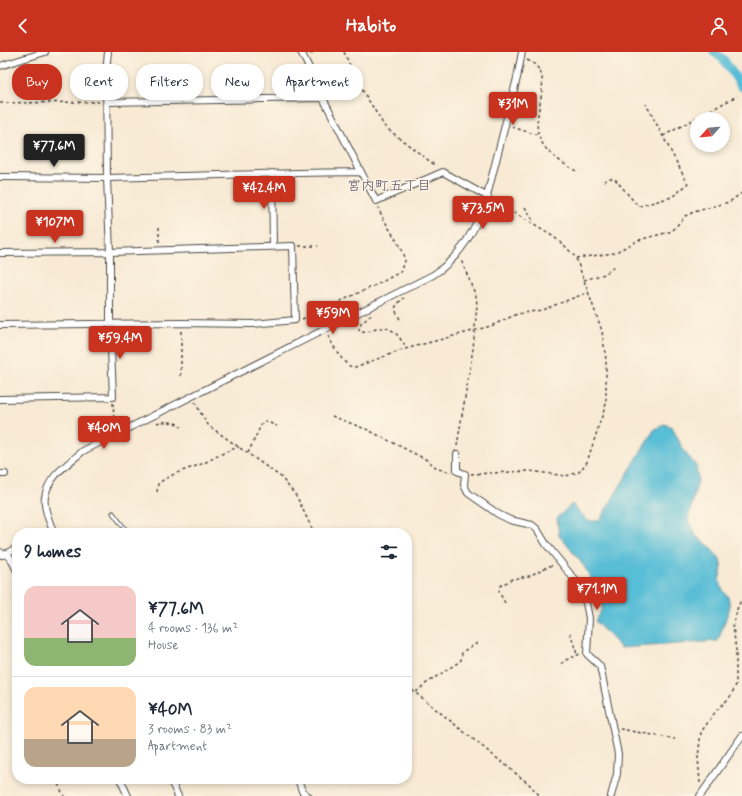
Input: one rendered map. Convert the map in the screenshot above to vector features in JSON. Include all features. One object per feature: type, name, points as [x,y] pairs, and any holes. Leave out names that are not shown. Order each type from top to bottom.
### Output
[{"type":"street","points":[[0,66],[45,52]]},
{"type":"street","points":[[0,399],[112,397],[106,71],[108,52]]},
{"type":"street","points":[[301,52],[307,64]]},
{"type":"street","points":[[51,528],[44,498],[55,475],[83,451],[413,285],[440,270],[459,254],[479,220],[488,197],[522,54]]},
{"type":"street","points":[[107,102],[272,99]]},
{"type":"street","points":[[324,100],[376,201],[444,172],[488,197]]},
{"type":"street","points":[[0,177],[46,176],[108,178],[272,172],[361,172]]},
{"type":"street","points":[[272,172],[273,246]]},
{"type":"street","points":[[0,253],[160,251],[293,246],[295,320],[253,324],[181,323],[0,325]]},
{"type":"street","points":[[457,454],[457,471],[465,474],[464,485],[468,493],[498,514],[510,520],[532,525],[537,529],[546,544],[575,580],[586,603],[589,622],[587,654],[600,666],[618,754],[618,766],[611,796]]},
{"type":"street","points":[[2,554],[12,550]]},
{"type":"street","points":[[2,554],[10,557],[12,561]]},
{"type":"street","points":[[700,796],[742,736]]},
{"type":"street","points":[[122,784],[127,796]]},
{"type":"street","points":[[172,784],[178,796]]},
{"type":"street","points":[[300,784],[302,791],[308,796]]},
{"type":"lane","points":[[112,513],[124,528]]},
{"type":"path","points":[[344,52],[358,83],[385,127],[444,172]]},
{"type":"path","points":[[522,54],[537,66],[542,80],[537,118],[538,134],[543,146],[556,158],[576,171]]},
{"type":"path","points":[[663,136],[737,96]]},
{"type":"path","points":[[0,103],[107,102]]},
{"type":"path","points":[[604,181],[610,178],[615,179],[640,206],[672,197],[688,184],[646,104]]},
{"type":"path","points":[[505,123],[519,129],[538,134]]},
{"type":"path","points":[[576,258],[614,253],[639,240],[669,232],[673,230],[685,216],[729,202],[742,193]]},
{"type":"path","points":[[465,474],[530,471],[566,476],[574,474],[583,469],[587,462],[599,429],[607,396],[606,360],[602,331],[576,258],[565,246],[532,223],[488,197]]},
{"type":"path","points":[[295,320],[298,321],[380,283],[402,271],[405,261],[404,256],[390,229],[384,222],[376,201]]},
{"type":"path","points":[[525,207],[533,220],[532,223]]},
{"type":"path","points":[[159,227],[160,251]]},
{"type":"path","points":[[293,246],[318,246]]},
{"type":"path","points":[[457,454],[473,349],[476,305],[476,296],[459,254]]},
{"type":"path","points":[[584,280],[606,274],[614,267]]},
{"type":"path","points":[[400,319],[396,311],[396,306],[409,294],[414,286],[413,285]]},
{"type":"path","points":[[341,301],[341,306],[328,314],[320,327],[347,364],[352,368],[406,348],[491,326],[517,314],[542,310],[589,292]]},
{"type":"path","points":[[374,312],[361,324],[359,330],[360,332],[363,333],[379,328],[389,328],[396,333],[406,348]]},
{"type":"path","points":[[181,323],[181,379]]},
{"type":"path","points":[[192,396],[204,420],[209,426],[281,477],[297,497],[312,528]]},
{"type":"path","points":[[112,397],[114,418],[120,432]]},
{"type":"path","points":[[332,416],[368,430],[427,460],[438,469],[444,471],[457,471]]},
{"type":"path","points":[[248,453],[262,423],[265,421],[277,426]]},
{"type":"path","points":[[155,423],[168,422],[179,424],[181,427]]},
{"type":"path","points":[[157,492],[156,488],[158,484],[170,476],[239,447]]},
{"type":"path","points":[[505,603],[499,589],[506,582],[518,577],[530,576],[549,566],[563,565]]},
{"type":"path","points":[[704,790],[700,783],[698,757],[701,732],[716,711],[730,697],[736,685],[736,650],[733,626],[738,606],[742,600]]},
{"type":"path","points":[[570,633],[577,654]]},
{"type":"path","points":[[415,693],[428,682],[459,662],[461,660],[462,652],[479,642]]},
{"type":"path","points":[[561,664],[577,654],[587,654]]},
{"type":"path","points":[[412,690],[529,784],[540,796]]},
{"type":"path","points":[[612,729],[675,740]]},
{"type":"path","points":[[58,784],[64,796]]},
{"type":"water","points":[[664,424],[672,427],[684,451],[696,466],[698,481],[688,519],[696,536],[709,546],[720,560],[722,568],[719,580],[723,591],[728,597],[730,607],[718,641],[621,648],[595,621],[602,609],[602,595],[595,586],[584,566],[559,535],[557,518],[572,504],[588,521],[599,521],[654,430]]},
{"type":"waterway","points":[[714,52],[723,59],[742,87]]},
{"type":"district","name":"宮内町五丁目","points":[[389,186]]}]
